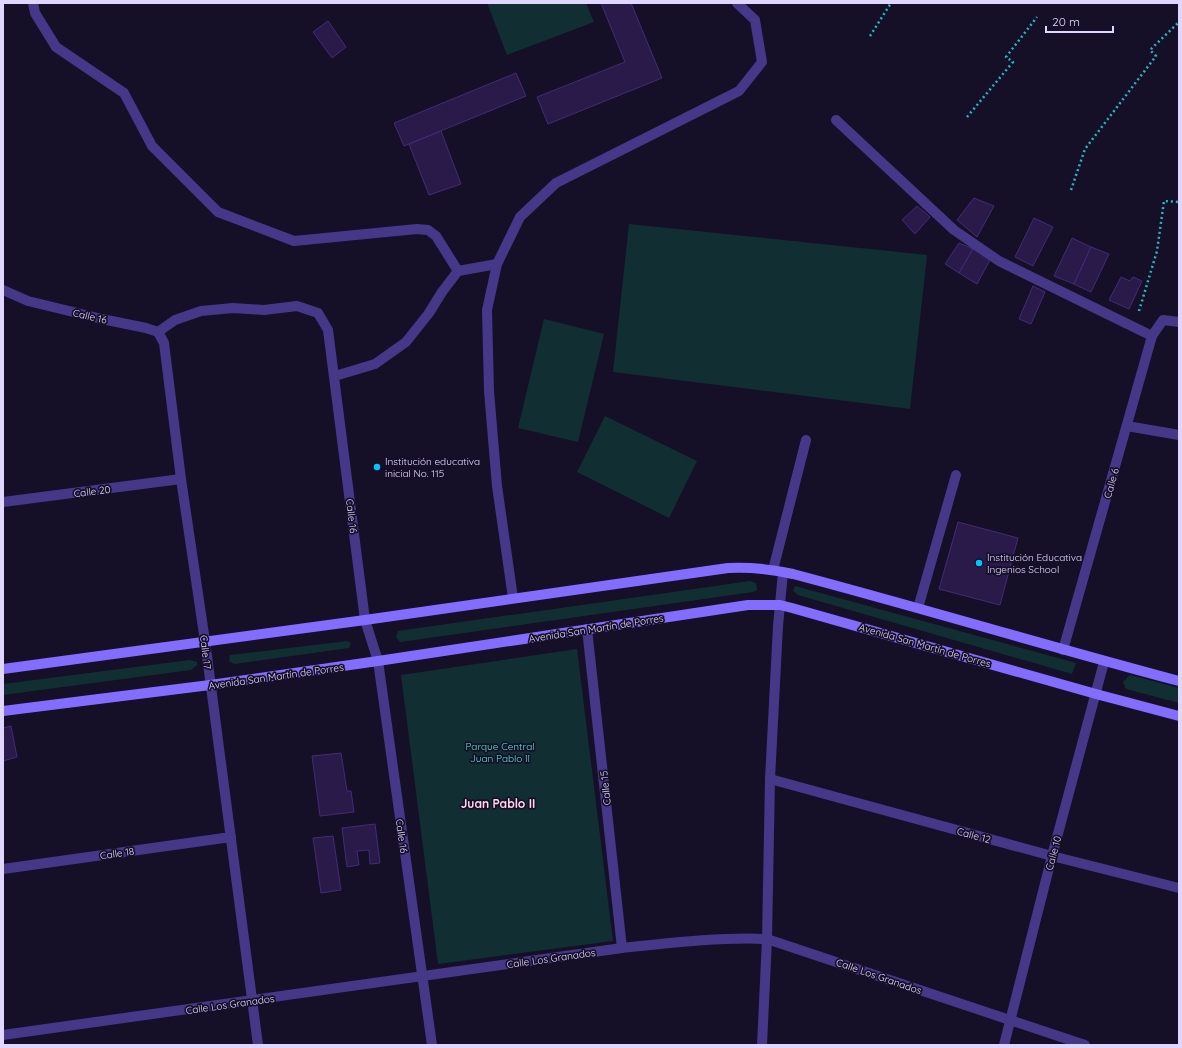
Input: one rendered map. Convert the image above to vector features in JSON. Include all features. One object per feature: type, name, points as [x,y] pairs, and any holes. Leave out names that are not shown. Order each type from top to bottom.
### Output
[{"type":"main road","points":[[3,669],[365,620],[728,568],[748,567],[778,571],[918,608],[1104,662],[1179,682]]},
{"type":"main road","name":"Avenida San Martín de Porres","points":[[3,711],[210,685],[748,605],[780,605],[835,619],[1096,694],[1179,716]]},
{"type":"street","points":[[32,3],[35,13],[56,48],[124,93],[152,146],[218,212],[294,241],[417,229],[428,230],[436,236],[458,271]]},
{"type":"street","points":[[513,598],[497,486],[489,392],[487,310],[497,264],[520,217],[556,183],[739,91],[762,62],[755,20],[737,3]]},
{"type":"street","points":[[836,120],[954,230],[999,261],[1152,336]]},
{"type":"street","points":[[335,376],[375,364],[406,342],[429,313],[442,292],[458,271],[497,264]]},
{"type":"street","name":"Calle 16","points":[[3,290],[28,301],[158,332],[175,320],[201,310],[233,308],[264,310],[297,306],[318,313],[328,330],[365,620],[378,661],[432,1045]]},
{"type":"street","name":"Calle 6","points":[[1063,650],[1152,336],[1163,320],[1179,322]]},
{"type":"street","name":"Calle 17","points":[[158,332],[164,343],[181,479],[205,642],[258,1045]]},
{"type":"street","points":[[1127,426],[1179,435]]},
{"type":"street","points":[[762,1045],[767,939],[770,779],[780,605],[778,571],[806,440]]},
{"type":"street","points":[[918,608],[956,475]]},
{"type":"street","name":"Calle 20","points":[[3,502],[181,479]]},
{"type":"street","name":"Calle 15","points":[[587,629],[622,948]]},
{"type":"street","name":"Calle 10","points":[[1004,1045],[1052,856],[1104,662]]},
{"type":"street","name":"Calle 12","points":[[770,779],[1052,856],[1179,888]]},
{"type":"street","name":"Calle 18","points":[[3,869],[231,837]]},
{"type":"street","name":"Calle Los Granados","points":[[3,1035],[622,948],[724,938],[767,939],[1085,1045]]},
{"type":"path","points":[[870,36],[891,3]]},
{"type":"path","points":[[967,117],[1013,62],[1006,57],[1037,17]]},
{"type":"path","points":[[1071,190],[1086,149],[1156,56],[1150,50],[1179,22]]},
{"type":"path","points":[[1135,327],[1157,250],[1164,201],[1179,202]]},
{"type":"green space","points":[[487,3],[586,3],[594,22],[507,55]]},
{"type":"green space","points":[[629,224],[927,255],[910,409],[613,372]]},
{"type":"green space","points":[[544,319],[604,334],[578,442],[518,428]]},
{"type":"green space","points":[[605,416],[697,461],[669,518],[577,472]]},
{"type":"green space","points":[[750,581],[756,583],[757,590],[753,592],[400,642],[396,637],[398,631]]},
{"type":"green space","points":[[795,586],[1076,663],[1072,674],[798,595],[793,591]]},
{"type":"green space","points":[[347,641],[351,643],[349,648],[234,664],[229,661],[230,655]]},
{"type":"green space","name":"Parque Central Juan Pablo II","points":[[577,649],[613,941],[438,964],[401,675]]},
{"type":"green space","points":[[190,660],[197,662],[197,665],[191,670],[3,695],[3,684]]},
{"type":"green space","points":[[1130,675],[1179,688],[1179,703],[1126,689],[1123,682]]},
{"type":"building","points":[[601,3],[631,3],[662,78],[548,124],[537,97],[625,62]]},
{"type":"building","points":[[328,21],[346,47],[332,58],[313,32]]},
{"type":"building","points":[[516,73],[526,96],[404,146],[394,123]]},
{"type":"building","points":[[441,131],[461,184],[429,195],[409,144]]},
{"type":"building","points":[[974,198],[994,206],[977,237],[957,220]]},
{"type":"building","points":[[917,206],[930,217],[915,234],[902,220]]},
{"type":"building","points":[[1034,218],[1053,227],[1033,266],[1015,257]]},
{"type":"building","points":[[1072,238],[1091,247],[1074,284],[1054,276]]},
{"type":"building","points":[[959,243],[973,249],[959,273],[945,264]]},
{"type":"building","points":[[1091,247],[1109,254],[1091,292],[1074,284]]},
{"type":"building","points":[[973,249],[990,260],[977,284],[959,273]]},
{"type":"building","points":[[1121,277],[1130,281],[1133,277],[1142,281],[1129,309],[1109,300]]},
{"type":"building","points":[[1033,286],[1045,292],[1031,324],[1019,319]]},
{"type":"building","name":"Institución Educativa Ingenios School","points":[[958,522],[1018,538],[1000,605],[939,589]]},
{"type":"building","points":[[11,726],[17,757],[3,761],[3,728]]},
{"type":"building","points":[[341,753],[347,791],[351,791],[354,812],[320,816],[312,756]]},
{"type":"building","points":[[375,824],[380,863],[370,864],[369,850],[357,851],[359,865],[347,867],[342,828]]},
{"type":"building","points":[[333,836],[341,890],[321,893],[313,838]]},
{"type":"place","name":"Institución educativa inicial No. 115","points":[[377,467]]},
{"type":"place","name":"Institución Educativa Ingenios School","points":[[979,563]]},
{"type":"district","name":"Juan Pablo II","points":[[498,804]]}]
